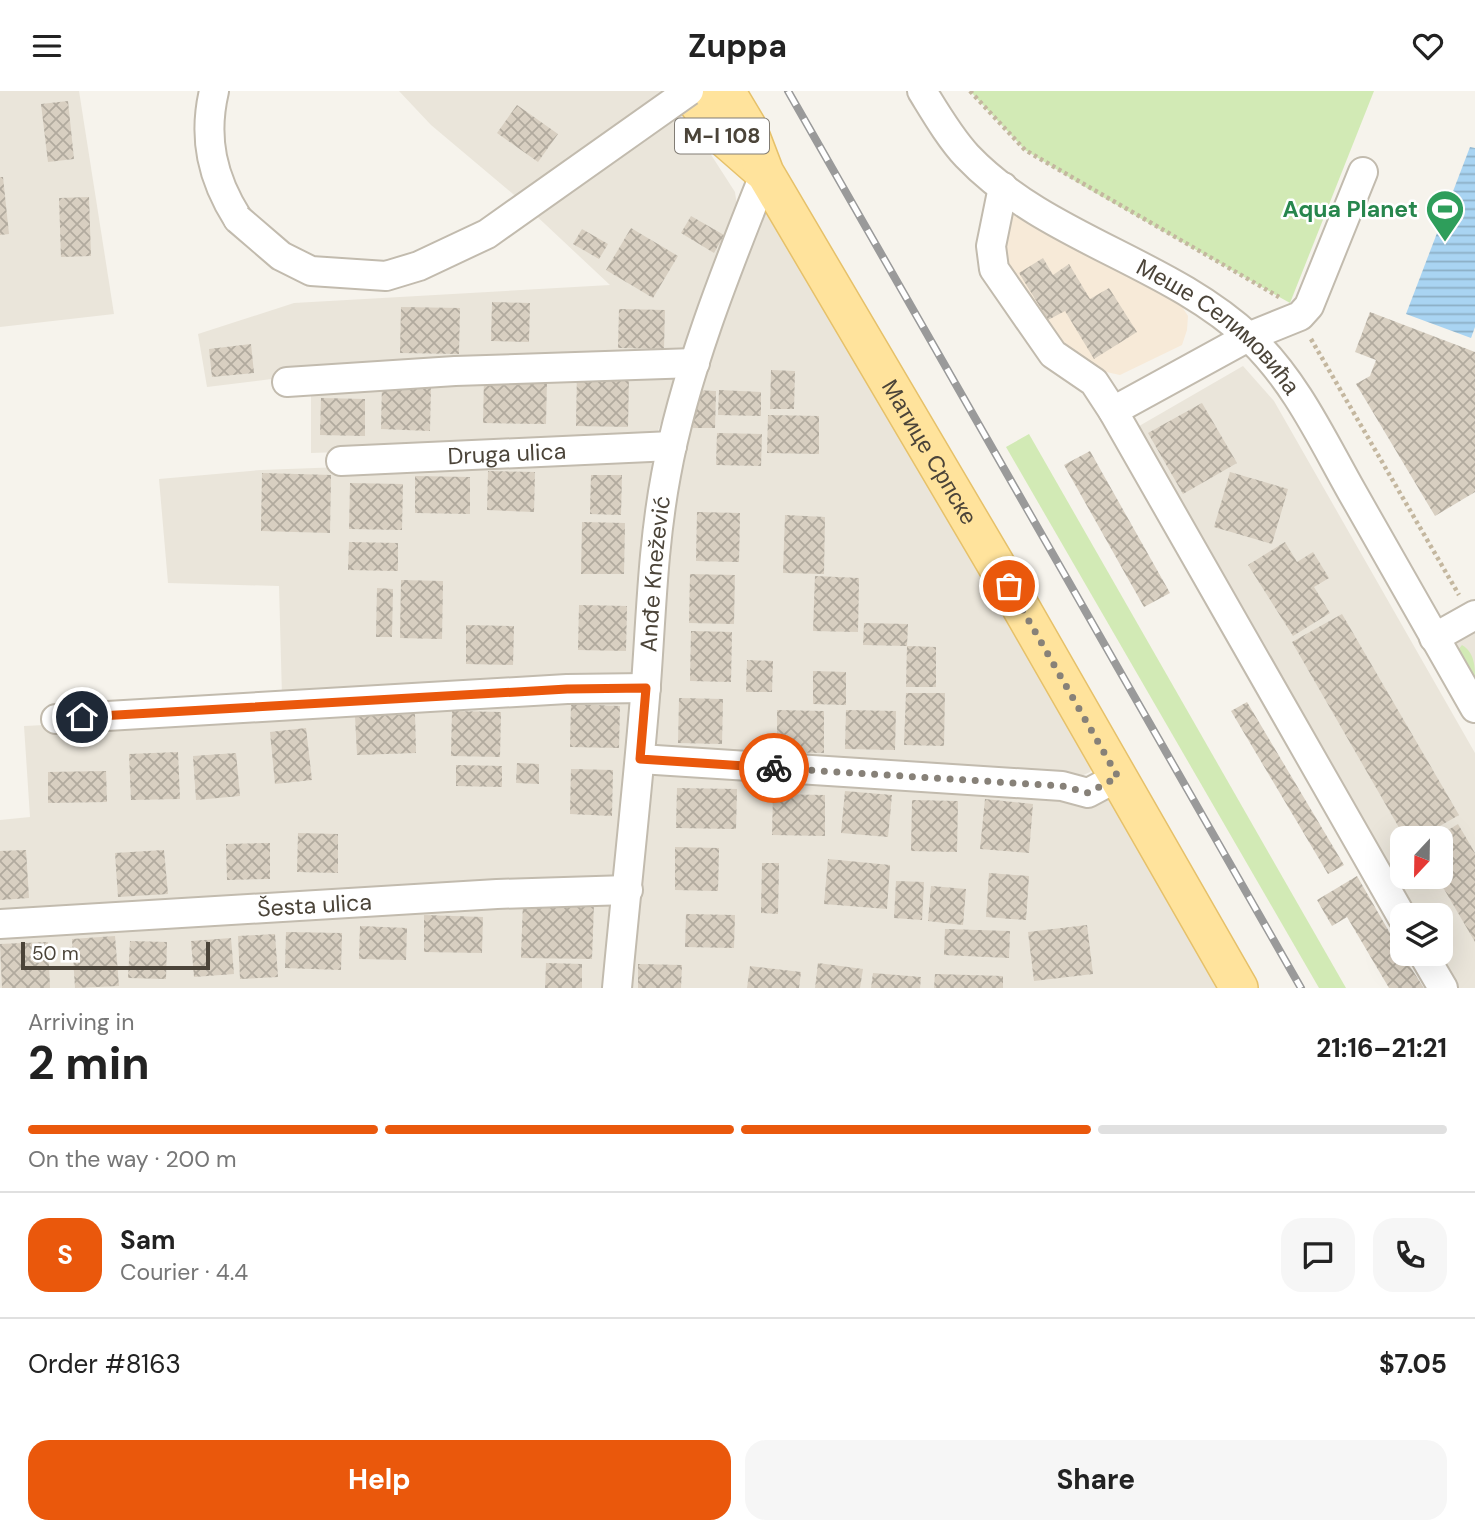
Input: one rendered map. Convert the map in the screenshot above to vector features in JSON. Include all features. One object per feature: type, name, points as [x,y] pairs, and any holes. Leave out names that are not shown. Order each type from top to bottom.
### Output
[{"type":"main road","name":"M-I 108","points":[[689,91],[721,135],[765,173]]},
{"type":"main road","name":"M-I 108","points":[[726,91],[747,126],[765,173]]},
{"type":"main road","name":"Матице Српске","points":[[765,173],[1009,586],[1239,988]]},
{"type":"street","points":[[214,91],[208,129],[214,169],[223,195],[238,219],[281,256],[311,271],[386,277],[419,266],[487,234],[689,91]]},
{"type":"street","name":"Меше Селимовића","points":[[922,91],[967,155],[1003,187],[1059,223],[1187,291],[1248,337],[1276,364],[1475,708]]},
{"type":"street","points":[[1113,411],[1248,337],[1300,316],[1308,306],[1363,172]]},
{"type":"street","name":"Anđe Knežević","points":[[617,988],[640,759],[657,534],[672,446],[695,363],[765,173]]},
{"type":"street","points":[[1003,187],[991,246],[994,269],[1053,354],[1094,382],[1113,411],[1394,903]]},
{"type":"street","points":[[287,382],[454,371],[695,363]]},
{"type":"street","name":"Druga ulica","points":[[341,461],[672,446]]},
{"type":"street","points":[[1434,638],[1475,615]]},
{"type":"street","points":[[56,719],[553,690],[646,688]]},
{"type":"street","points":[[640,759],[1062,786],[1088,793],[1118,777]]},
{"type":"street","name":"Šesta ulica","points":[[0,923],[483,895],[628,890]]},
{"type":"street","points":[[1430,966],[1443,988]]},
{"type":"shaded area","points":[[0,91],[79,91],[114,314],[0,327]]},
{"type":"shaded area","points":[[399,91],[670,91],[735,192],[739,220],[654,441],[311,453],[311,374],[207,387],[198,334],[294,303],[610,285],[513,194],[431,125]]},
{"type":"shaded area","points":[[773,212],[1095,761],[1090,772],[1073,780],[651,753],[675,484],[691,402],[763,213]]},
{"type":"shaded area","points":[[1014,213],[1177,299],[1188,316],[1182,345],[1120,375],[1097,370],[1058,347],[1005,268],[999,242]]},
{"type":"shaded area","points":[[1243,366],[1274,401],[1475,753],[1475,988],[1458,988],[1445,966],[1453,966],[1453,903],[1409,903],[1401,889],[1453,889],[1453,826],[1390,826],[1390,870],[1134,429]]},
{"type":"shaded area","points":[[661,455],[632,679],[282,697],[279,586],[168,583],[159,479],[261,470]]},
{"type":"shaded area","points":[[1475,630],[1475,694],[1447,645]]},
{"type":"shaded area","points":[[631,697],[621,884],[0,913],[0,820],[30,817],[24,726]]},
{"type":"shaded area","points":[[649,771],[1111,789],[1226,988],[627,988]]},
{"type":"shaded area","points":[[618,894],[608,988],[0,988],[0,934]]},
{"type":"green space","points":[[970,91],[1374,91],[1290,303],[1025,150]]},
{"type":"green space","points":[[1029,434],[1346,988],[1319,988],[1006,447]]},
{"type":"green space","points":[[1462,645],[1472,656],[1475,682],[1458,650]]},
{"type":"water","points":[[1470,147],[1475,148],[1475,327],[1471,338],[1406,314]]},
{"type":"building","points":[[68,101],[74,159],[48,162],[41,104]]},
{"type":"building","points":[[517,105],[558,134],[538,162],[497,133]]},
{"type":"building","points":[[0,177],[3,177],[9,234],[0,235]]},
{"type":"building","points":[[89,197],[91,256],[61,257],[59,198]]},
{"type":"building","points":[[691,216],[724,235],[714,253],[681,233]]},
{"type":"building","points":[[631,228],[678,256],[653,298],[606,270]]},
{"type":"building","points":[[582,229],[608,244],[599,259],[573,244]]},
{"type":"building","points":[[1043,258],[1053,275],[1069,264],[1090,299],[1109,288],[1137,332],[1094,359],[1065,311],[1048,320],[1019,273]]},
{"type":"building","points":[[492,302],[530,303],[529,342],[491,341]]},
{"type":"building","points":[[401,307],[460,308],[459,354],[400,353]]},
{"type":"building","points":[[619,309],[665,310],[664,349],[618,348]]},
{"type":"building","points":[[1370,312],[1475,352],[1475,492],[1435,516],[1356,384],[1370,376],[1376,360],[1355,352]]},
{"type":"building","points":[[251,344],[254,373],[212,377],[209,349]]},
{"type":"building","points":[[771,370],[795,371],[794,409],[770,409]]},
{"type":"building","points":[[577,373],[629,374],[628,427],[576,426]]},
{"type":"building","points":[[484,378],[547,380],[546,424],[483,423]]},
{"type":"building","points":[[382,384],[431,385],[430,431],[381,429]]},
{"type":"building","points":[[694,390],[716,391],[715,428],[693,428]]},
{"type":"building","points":[[719,390],[761,392],[761,416],[718,415]]},
{"type":"building","points":[[321,398],[365,399],[365,436],[320,435]]},
{"type":"building","points":[[1202,403],[1237,463],[1183,494],[1148,433]]},
{"type":"building","points":[[768,415],[819,416],[819,454],[767,453]]},
{"type":"building","points":[[717,433],[762,434],[761,466],[716,465]]},
{"type":"building","points":[[1090,451],[1170,593],[1144,607],[1064,465]]},
{"type":"building","points":[[488,471],[535,472],[534,512],[487,510]]},
{"type":"building","points":[[1230,472],[1288,489],[1272,544],[1214,527]]},
{"type":"building","points":[[262,473],[331,475],[330,533],[261,531]]},
{"type":"building","points":[[591,475],[622,475],[621,515],[590,514]]},
{"type":"building","points":[[415,476],[470,477],[470,514],[415,513]]},
{"type":"building","points":[[350,483],[403,484],[402,530],[349,529]]},
{"type":"building","points":[[697,512],[740,513],[739,562],[696,561]]},
{"type":"building","points":[[785,515],[825,517],[824,574],[783,573]]},
{"type":"building","points":[[582,522],[625,523],[624,574],[581,574]]},
{"type":"building","points":[[349,542],[398,543],[398,571],[348,570]]},
{"type":"building","points":[[1285,542],[1297,562],[1313,552],[1329,578],[1314,587],[1330,613],[1293,636],[1248,565]]},
{"type":"building","points":[[690,574],[735,575],[734,624],[689,623]]},
{"type":"building","points":[[815,576],[859,578],[858,632],[813,631]]},
{"type":"building","points":[[401,580],[443,581],[442,639],[400,638]]},
{"type":"building","points":[[377,588],[393,589],[392,637],[376,637]]},
{"type":"building","points":[[579,605],[627,606],[626,651],[578,650]]},
{"type":"building","points":[[1342,614],[1459,815],[1440,826],[1398,826],[1292,642]]},
{"type":"building","points":[[864,623],[908,624],[907,646],[863,645]]},
{"type":"building","points":[[466,625],[514,626],[513,665],[466,664]]},
{"type":"building","points":[[691,631],[732,632],[731,682],[690,681]]},
{"type":"building","points":[[907,646],[936,647],[936,687],[906,687]]},
{"type":"building","points":[[747,660],[773,661],[772,692],[746,692]]},
{"type":"building","points":[[813,671],[846,672],[846,705],[813,704]]},
{"type":"building","points":[[906,693],[945,693],[944,746],[904,745]]},
{"type":"building","points":[[679,698],[723,699],[722,744],[678,743]]},
{"type":"building","points":[[1247,702],[1344,865],[1328,874],[1231,711]]},
{"type":"building","points":[[571,704],[620,706],[619,748],[570,747]]},
{"type":"building","points":[[777,710],[824,711],[824,753],[777,752]]},
{"type":"building","points":[[846,710],[896,711],[895,750],[845,749]]},
{"type":"building","points":[[452,711],[501,712],[500,757],[451,756]]},
{"type":"building","points":[[415,714],[416,753],[357,755],[355,716]]},
{"type":"building","points":[[306,728],[312,780],[275,784],[270,732]]},
{"type":"building","points":[[178,752],[180,799],[131,800],[129,754]]},
{"type":"building","points":[[236,753],[240,796],[196,800],[193,756]]},
{"type":"building","points":[[517,763],[539,764],[539,784],[516,783]]},
{"type":"building","points":[[456,765],[502,766],[502,787],[456,786]]},
{"type":"building","points":[[571,769],[613,770],[612,816],[570,814]]},
{"type":"building","points":[[106,771],[107,802],[48,803],[48,772]]},
{"type":"building","points":[[677,788],[737,789],[736,829],[676,828]]},
{"type":"building","points":[[845,791],[892,795],[888,837],[841,833]]},
{"type":"building","points":[[773,794],[825,795],[825,836],[772,835]]},
{"type":"building","points":[[985,799],[1033,804],[1029,853],[980,849]]},
{"type":"building","points":[[912,800],[958,801],[957,852],[911,851]]},
{"type":"building","points":[[1458,824],[1475,853],[1475,942],[1444,889],[1453,889],[1453,827]]},
{"type":"building","points":[[298,833],[338,834],[338,873],[297,872]]},
{"type":"building","points":[[270,843],[270,879],[227,880],[226,844]]},
{"type":"building","points":[[675,847],[719,848],[718,891],[675,890]]},
{"type":"building","points":[[26,850],[29,898],[0,900],[0,851]]},
{"type":"building","points":[[164,850],[168,894],[118,897],[115,853]]},
{"type":"building","points":[[828,859],[890,865],[887,909],[824,904]]},
{"type":"building","points":[[762,863],[779,863],[778,914],[761,913]]},
{"type":"building","points":[[989,873],[1029,876],[1026,920],[986,917]]},
{"type":"building","points":[[1357,876],[1390,933],[1390,966],[1410,966],[1424,988],[1389,988],[1347,917],[1332,926],[1317,900]]},
{"type":"building","points":[[896,881],[924,882],[922,920],[894,918]]},
{"type":"building","points":[[931,886],[966,889],[963,925],[928,921]]},
{"type":"building","points":[[523,901],[594,903],[592,959],[521,958]]},
{"type":"building","points":[[686,914],[735,915],[734,948],[685,947]]},
{"type":"building","points":[[424,915],[483,917],[482,953],[424,952]]},
{"type":"building","points":[[1087,925],[1093,974],[1034,981],[1028,932]]},
{"type":"building","points":[[360,926],[407,928],[406,960],[359,959]]},
{"type":"building","points":[[945,929],[1010,931],[1009,958],[944,955]]},
{"type":"building","points":[[286,932],[342,933],[341,970],[285,968]]},
{"type":"building","points":[[275,934],[278,977],[240,979],[238,936]]},
{"type":"building","points":[[115,936],[119,986],[75,988],[72,939]]},
{"type":"building","points":[[231,938],[234,974],[194,977],[191,941]]},
{"type":"building","points":[[130,941],[167,942],[166,979],[128,978]]},
{"type":"building","points":[[48,942],[50,988],[2,988],[0,944]]},
{"type":"building","points":[[546,963],[582,964],[582,988],[545,988]]},
{"type":"building","points":[[818,963],[863,969],[860,988],[815,988]]},
{"type":"building","points":[[638,964],[682,965],[681,988],[638,988]]},
{"type":"building","points":[[750,966],[801,972],[799,988],[747,988]]},
{"type":"building","points":[[873,973],[921,977],[920,988],[871,988]]},
{"type":"building","points":[[935,974],[1003,976],[1003,988],[934,988]]},
{"type":"railway","points":[[788,91],[1301,988]]},
{"type":"way so far","points":[[774,768],[1062,786],[1088,793],[1118,777],[1009,586]]},
{"type":"place","name":"Aqua Planet","points":[[1445,243]]},
{"type":"route","points":[[82,717],[567,689],[646,688],[640,759],[774,768]]}]
